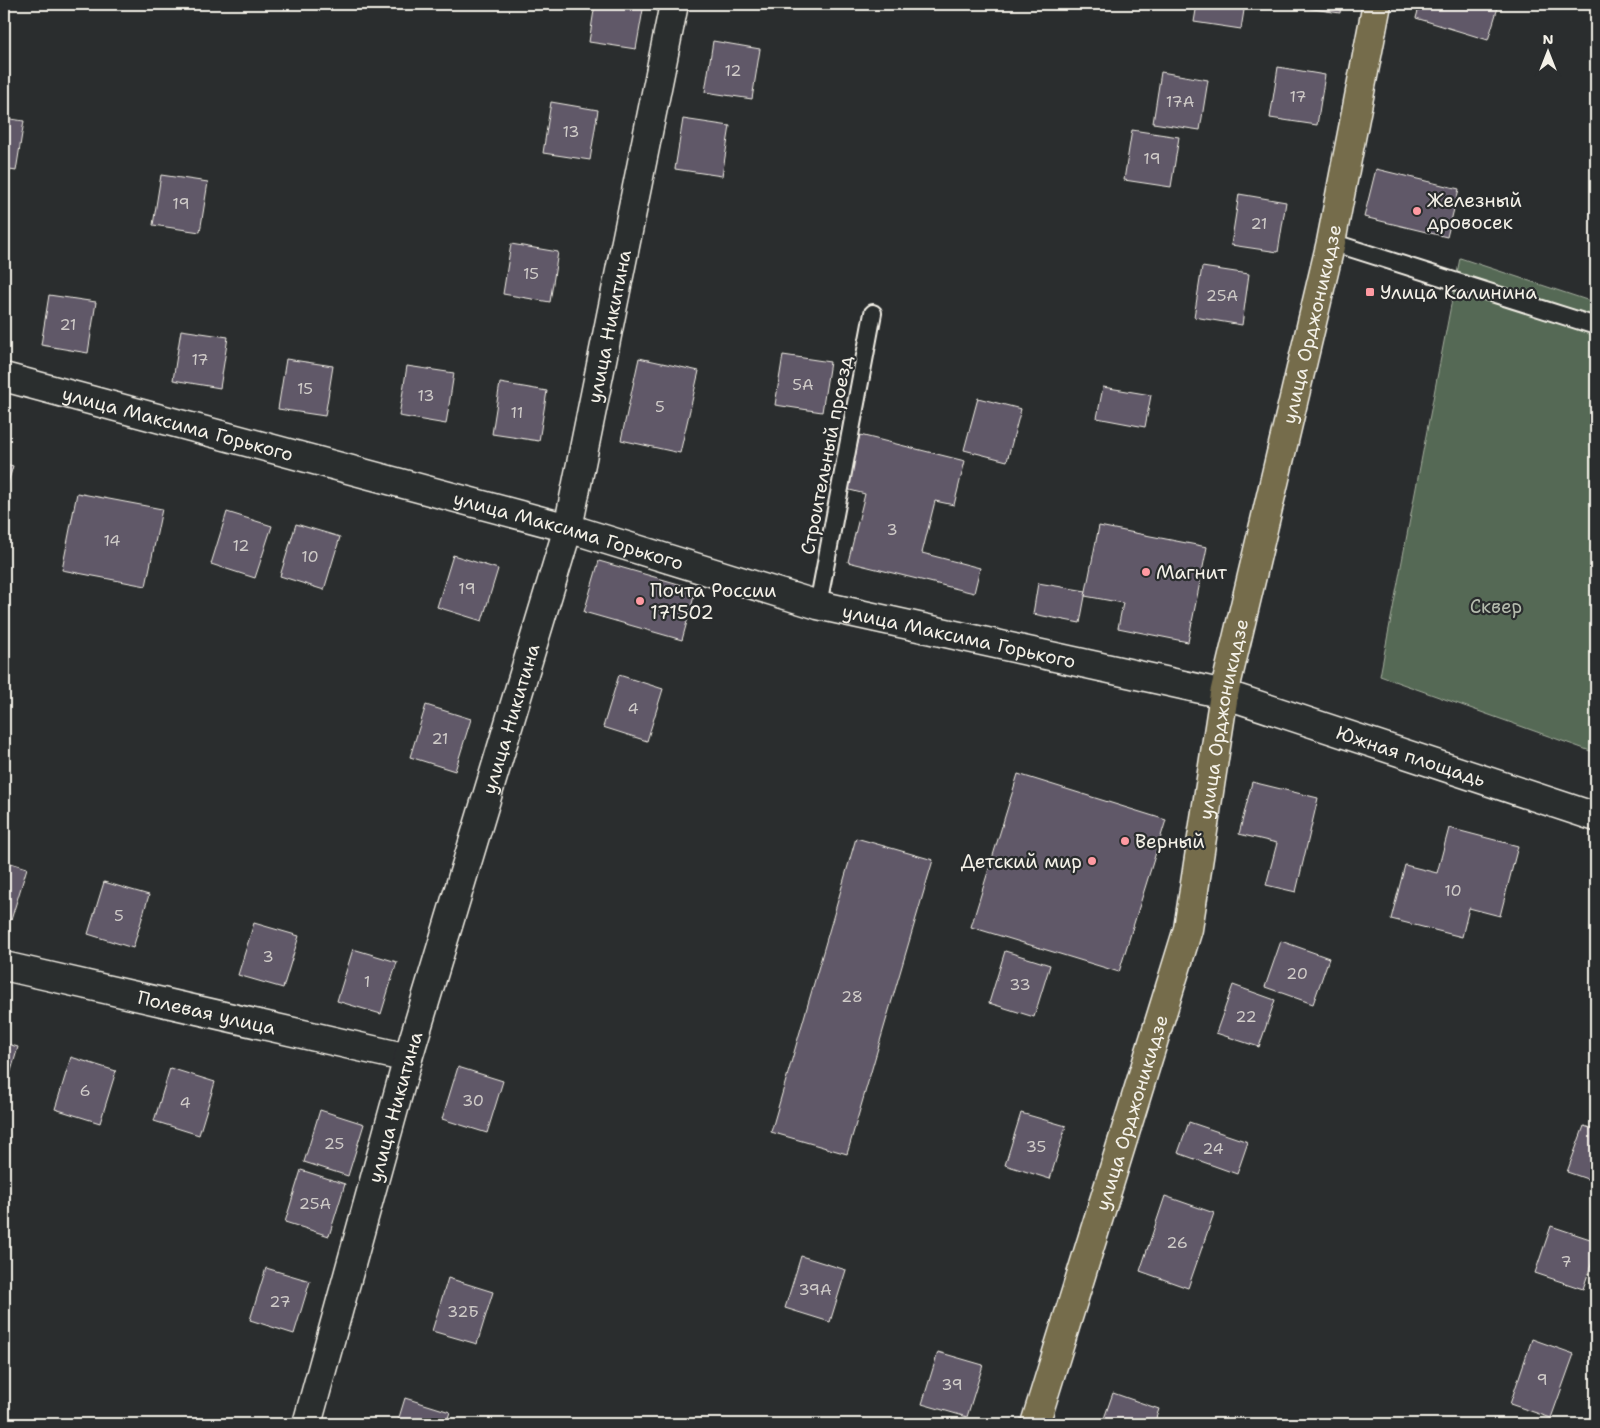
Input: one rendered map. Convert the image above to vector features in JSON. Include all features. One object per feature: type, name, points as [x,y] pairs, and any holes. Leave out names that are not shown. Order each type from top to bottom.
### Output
[{"type":"main road","name":"улица Орджоникидзе","points":[[1035,1424],[1188,930],[1224,694],[1331,242],[1377,4]]},
{"type":"street","name":"улица Никитина","points":[[307,1424],[408,1058],[568,528],[674,4]]},
{"type":"street","name":"улица Максима Горького","points":[[4,377],[568,528],[818,605],[1224,694]]},
{"type":"street","name":"Южная площадь","points":[[1224,694],[1596,818]]},
{"type":"street","name":"Полевая улица","points":[[4,966],[408,1058]]},
{"type":"lane","points":[[1331,242],[1596,326]]},
{"type":"lane","name":"Строительный проезд","points":[[818,605],[873,313]]},
{"type":"green space","name":"Сквер","points":[[1460,258],[1596,303],[1596,753],[1380,676]]},
{"type":"building","points":[[595,4],[644,4],[636,49],[589,42]]},
{"type":"building","points":[[1197,4],[1245,4],[1241,29],[1194,22]]},
{"type":"building","points":[[1293,4],[1341,4],[1340,13],[1293,6]]},
{"type":"building","points":[[1420,4],[1499,4],[1488,40],[1416,18]]},
{"type":"building","points":[[713,41],[760,49],[752,99],[705,92]]},
{"type":"building","points":[[1278,67],[1325,75],[1317,125],[1270,118]]},
{"type":"building","points":[[1161,72],[1208,80],[1200,130],[1153,123]]},
{"type":"building","points":[[551,102],[598,110],[590,160],[543,153]]},
{"type":"building","points":[[4,118],[24,121],[16,171],[4,169]]},
{"type":"building","points":[[683,119],[730,126],[722,176],[675,169]]},
{"type":"building","points":[[1132,130],[1179,137],[1171,187],[1124,180]]},
{"type":"building","points":[[1376,169],[1459,189],[1447,237],[1364,217]]},
{"type":"building","points":[[161,175],[208,182],[200,232],[153,225]]},
{"type":"building","points":[[1239,194],[1286,202],[1278,252],[1231,245]]},
{"type":"building","points":[[511,244],[558,252],[550,302],[503,294]]},
{"type":"building","points":[[1202,267],[1249,274],[1242,325],[1194,317]]},
{"type":"building","points":[[49,295],[96,302],[88,353],[41,345]]},
{"type":"building","points":[[181,330],[228,337],[220,388],[173,380]]},
{"type":"building","points":[[783,355],[830,362],[822,412],[775,405]]},
{"type":"building","points":[[639,358],[699,371],[680,453],[621,440]]},
{"type":"building","points":[[286,359],[333,366],[325,416],[278,409]]},
{"type":"building","points":[[407,366],[454,373],[446,424],[399,416]]},
{"type":"building","points":[[500,383],[547,391],[539,441],[492,434]]},
{"type":"building","points":[[1103,387],[1151,395],[1145,427],[1097,418]]},
{"type":"building","points":[[978,398],[1021,409],[1007,461],[964,450]]},
{"type":"building","points":[[860,435],[965,461],[954,505],[935,501],[922,553],[980,568],[974,593],[848,562],[865,494],[846,489]]},
{"type":"building","points":[[4,463],[13,466],[4,496]]},
{"type":"building","points":[[77,493],[162,509],[146,586],[62,570]]},
{"type":"building","points":[[227,512],[272,526],[255,578],[211,564]]},
{"type":"building","points":[[296,524],[340,537],[324,590],[280,576]]},
{"type":"building","name":"Магнит","points":[[1099,526],[1207,547],[1188,642],[1118,628],[1123,603],[1085,596]]},
{"type":"building","points":[[453,555],[498,569],[482,621],[437,607]]},
{"type":"building","name":"Почта России 171502","points":[[599,561],[696,589],[682,640],[584,612]]},
{"type":"building","points":[[1038,583],[1086,591],[1080,623],[1033,614]]},
{"type":"building","points":[[619,675],[663,689],[647,741],[603,727]]},
{"type":"building","points":[[426,705],[471,719],[455,771],[410,757]]},
{"type":"building","points":[[1018,774],[1166,820],[1119,972],[971,927]]},
{"type":"building","points":[[1252,782],[1318,798],[1296,892],[1266,885],[1277,843],[1239,834]]},
{"type":"building","points":[[1449,828],[1518,846],[1500,916],[1469,908],[1462,937],[1391,919],[1405,865],[1437,873]]},
{"type":"building","points":[[856,838],[933,860],[847,1154],[771,1132]]},
{"type":"building","points":[[4,861],[27,868],[11,920],[4,918]]},
{"type":"building","points":[[104,882],[149,895],[133,948],[88,934]]},
{"type":"building","points":[[254,923],[299,936],[283,988],[238,975]]},
{"type":"building","points":[[1281,941],[1329,958],[1313,1004],[1265,987]]},
{"type":"building","points":[[353,949],[397,962],[381,1014],[337,1001]]},
{"type":"building","points":[[1005,951],[1050,965],[1034,1017],[989,1003]]},
{"type":"building","points":[[1233,985],[1275,1000],[1259,1047],[1216,1033]]},
{"type":"building","points":[[4,1043],[18,1047],[4,1095]]},
{"type":"building","points":[[71,1057],[116,1071],[100,1123],[55,1109]]},
{"type":"building","points":[[458,1067],[503,1081],[487,1133],[442,1119]]},
{"type":"building","points":[[170,1068],[215,1082],[199,1135],[154,1121]]},
{"type":"building","points":[[320,1110],[364,1124],[348,1176],[304,1162]]},
{"type":"building","points":[[1021,1113],[1066,1126],[1050,1179],[1005,1165]]},
{"type":"building","points":[[1189,1122],[1248,1142],[1237,1174],[1178,1153]]},
{"type":"building","points":[[1584,1126],[1596,1130],[1596,1182],[1567,1172]]},
{"type":"building","points":[[301,1170],[345,1184],[329,1236],[285,1222]]},
{"type":"building","points":[[1165,1196],[1214,1213],[1188,1288],[1140,1271]]},
{"type":"building","points":[[1551,1226],[1596,1241],[1596,1250],[1583,1289],[1535,1273]]},
{"type":"building","points":[[801,1256],[846,1270],[830,1322],[785,1308]]},
{"type":"building","points":[[266,1268],[310,1281],[294,1334],[250,1320]]},
{"type":"building","points":[[448,1278],[493,1292],[477,1344],[432,1331]]},
{"type":"building","points":[[1532,1339],[1574,1354],[1551,1418],[1510,1404]]},
{"type":"building","points":[[938,1352],[983,1365],[967,1417],[922,1404]]},
{"type":"building","points":[[1113,1393],[1159,1409],[1154,1424],[1102,1424]]},
{"type":"building","points":[[405,1398],[450,1412],[446,1424],[397,1424]]},
{"type":"place","name":"Железный дровосек","points":[[1417,211]]},
{"type":"place","name":"Улица Калинина","points":[[1370,292]]},
{"type":"place","name":"Магнит","points":[[1146,572]]},
{"type":"place","name":"Почта России 171502","points":[[640,601]]},
{"type":"place","name":"Верный","points":[[1125,841]]},
{"type":"place","name":"Детский мир","points":[[1092,861]]}]
